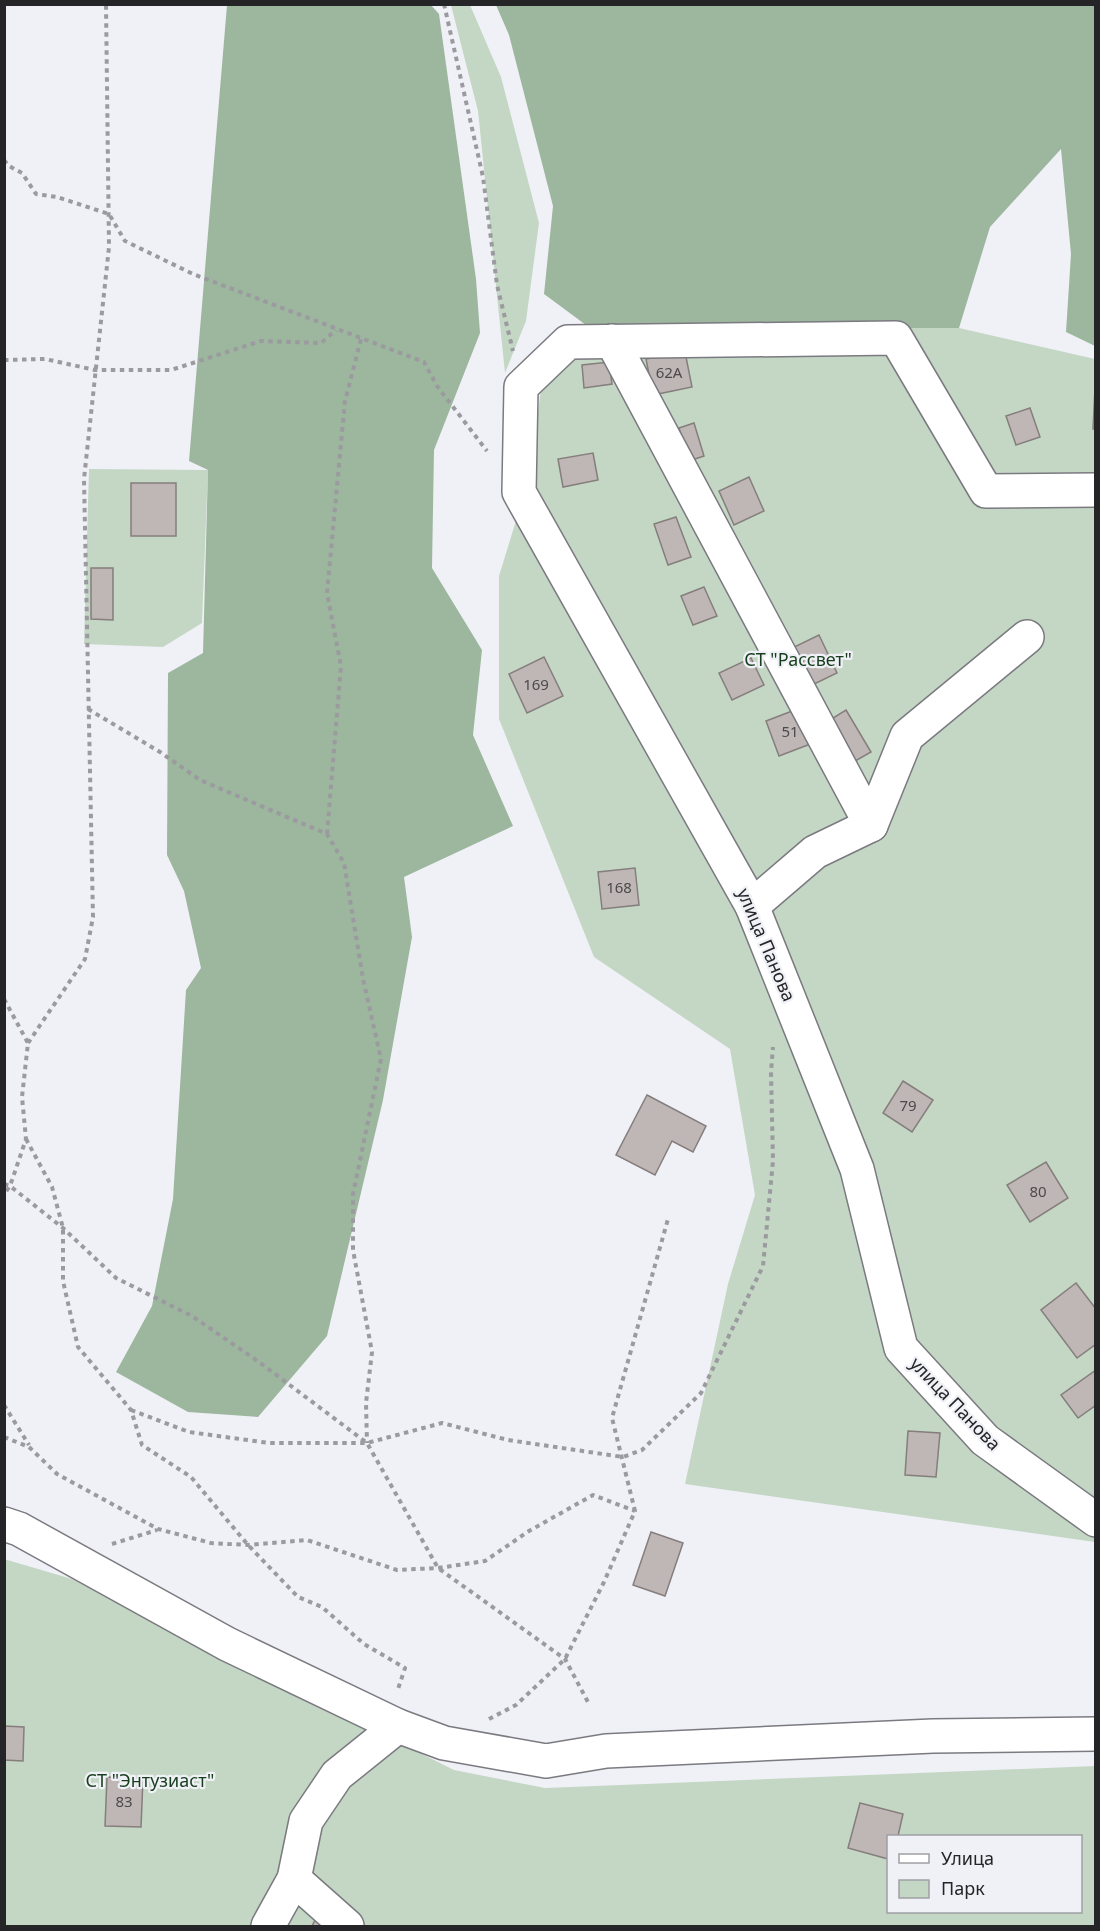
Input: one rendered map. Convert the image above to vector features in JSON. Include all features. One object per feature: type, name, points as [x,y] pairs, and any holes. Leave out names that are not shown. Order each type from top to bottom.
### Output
[{"type":"street","points":[[519,492],[521,387],[568,342],[896,338],[986,491],[1095,490]]},
{"type":"street","points":[[612,341],[871,825]]},
{"type":"street","name":"улица Панова","points":[[519,492],[752,906],[857,1169],[901,1348],[985,1440],[1095,1520]]},
{"type":"street","points":[[752,906],[815,852],[871,825],[907,736],[1027,637]]},
{"type":"street","points":[[4,1524],[20,1529],[227,1644],[398,1726],[444,1743],[546,1761],[606,1751],[933,1736],[1095,1734]]},
{"type":"street","points":[[268,1926],[294,1879],[306,1821],[337,1775],[398,1726]]},
{"type":"street","points":[[294,1879],[347,1926]]},
{"type":"path","points":[[106,4],[108,247],[84,478],[93,917],[86,959],[28,1043],[22,1097],[26,1139],[52,1187],[63,1228],[63,1281],[78,1347],[130,1410],[142,1445],[191,1477],[248,1545],[298,1597],[322,1607],[364,1644],[405,1668],[397,1693],[398,1726]]},
{"type":"path","points":[[444,4],[483,177],[497,285],[521,387]]},
{"type":"path","points":[[4,160],[9,166],[22,173],[36,194],[57,197],[109,214],[125,241],[193,274],[424,362],[437,386],[519,492]]},
{"type":"path","points":[[4,360],[45,359],[95,370],[171,370],[261,341],[321,343],[336,330]]},
{"type":"path","points":[[361,339],[345,401],[327,593],[340,666],[327,834],[344,863],[363,979],[381,1059],[353,1194],[353,1250],[372,1352],[366,1403],[367,1443]]},
{"type":"path","points":[[88,709],[160,752],[200,780],[327,834]]},
{"type":"path","points":[[4,999],[28,1043]]},
{"type":"path","points":[[130,1410],[189,1432],[258,1442],[367,1443],[442,1423],[508,1440],[623,1457],[642,1450],[701,1393],[763,1266],[772,1161],[773,1040]]},
{"type":"path","points":[[4,1194],[10,1186],[26,1139]]},
{"type":"path","points":[[4,1184],[10,1186],[63,1228],[116,1278],[192,1316],[259,1362],[367,1443],[438,1568],[565,1659],[589,1704]]},
{"type":"path","points":[[444,1743],[516,1705],[565,1659],[604,1582],[635,1511],[612,1418],[668,1219]]},
{"type":"path","points":[[4,1405],[29,1447],[57,1474],[158,1529],[211,1543],[248,1545],[307,1540],[397,1570],[438,1568],[485,1561],[529,1531],[593,1495],[635,1511]]},
{"type":"path","points":[[4,1437],[29,1447]]},
{"type":"path","points":[[82,1563],[108,1545],[158,1529]]},
{"type":"green space","points":[[430,4],[439,14],[476,279],[480,333],[434,450],[432,568],[482,650],[473,735],[513,826],[404,877],[412,937],[383,1100],[327,1336],[258,1417],[188,1412],[116,1372],[152,1306],[173,1199],[186,990],[201,968],[184,891],[167,855],[168,673],[203,653],[208,470],[189,461],[227,5]]},
{"type":"green space","points":[[451,5],[470,5],[501,77],[539,223],[526,321],[505,373],[478,111]]},
{"type":"green space","points":[[496,5],[1095,5],[1095,346],[1066,332],[1071,254],[1061,149],[990,227],[959,328],[590,328],[544,294],[553,206],[509,35]]},
{"type":"green space","name":"СТ \"Рассвет\"","points":[[590,328],[959,328],[1095,359],[1095,1542],[685,1484],[728,1284],[755,1195],[730,1049],[594,957],[499,719],[499,576],[530,475],[543,373]]},
{"type":"green space","points":[[89,469],[208,470],[202,623],[163,647],[84,644]]},
{"type":"green space","name":"СТ \"Энтузиаст\"","points":[[4,1559],[72,1579],[454,1770],[545,1788],[1095,1766],[1095,1926],[5,1926]]},
{"type":"building","points":[[685,352],[692,387],[653,395],[646,359]]},
{"type":"building","points":[[609,362],[612,384],[584,388],[582,365]]},
{"type":"building","points":[[1095,388],[1096,429],[1093,429]]},
{"type":"building","points":[[1030,408],[1040,437],[1016,445],[1006,416]]},
{"type":"building","points":[[694,423],[704,456],[689,461],[679,428]]},
{"type":"building","points":[[593,453],[598,480],[563,487],[558,459]]},
{"type":"building","points":[[749,477],[764,511],[734,525],[719,491]]},
{"type":"building","points":[[131,483],[176,483],[176,536],[131,536]]},
{"type":"building","points":[[676,517],[691,557],[668,565],[654,524]]},
{"type":"building","points":[[91,568],[113,568],[113,620],[91,619]]},
{"type":"building","points":[[704,587],[717,616],[693,625],[681,596]]},
{"type":"building","points":[[819,635],[837,673],[806,688],[788,650]]},
{"type":"building","points":[[544,657],[563,696],[527,713],[509,674]]},
{"type":"building","points":[[751,658],[764,685],[732,700],[719,673]]},
{"type":"building","points":[[800,708],[813,743],[779,756],[766,721]]},
{"type":"building","points":[[846,710],[871,752],[850,764],[825,723]]},
{"type":"building","points":[[635,868],[639,905],[602,909],[598,872]]},
{"type":"building","points":[[903,1081],[933,1100],[912,1132],[883,1113]]},
{"type":"building","points":[[647,1095],[706,1126],[693,1152],[672,1141],[655,1175],[616,1155]]},
{"type":"building","points":[[1046,1162],[1068,1198],[1030,1222],[1007,1185]]},
{"type":"building","points":[[1076,1283],[1096,1309],[1096,1344],[1077,1358],[1041,1310]]},
{"type":"building","points":[[1096,1370],[1096,1405],[1078,1418],[1061,1395]]},
{"type":"building","points":[[908,1431],[940,1433],[936,1477],[905,1475]]},
{"type":"building","points":[[651,1532],[683,1543],[665,1596],[633,1585]]},
{"type":"building","points":[[4,1726],[24,1727],[23,1761],[4,1760]]},
{"type":"building","points":[[107,1777],[143,1778],[141,1827],[105,1826]]},
{"type":"building","points":[[860,1803],[903,1814],[898,1835],[887,1835],[887,1859],[848,1848]]},
{"type":"building","points":[[316,1918],[332,1926],[312,1926]]}]
